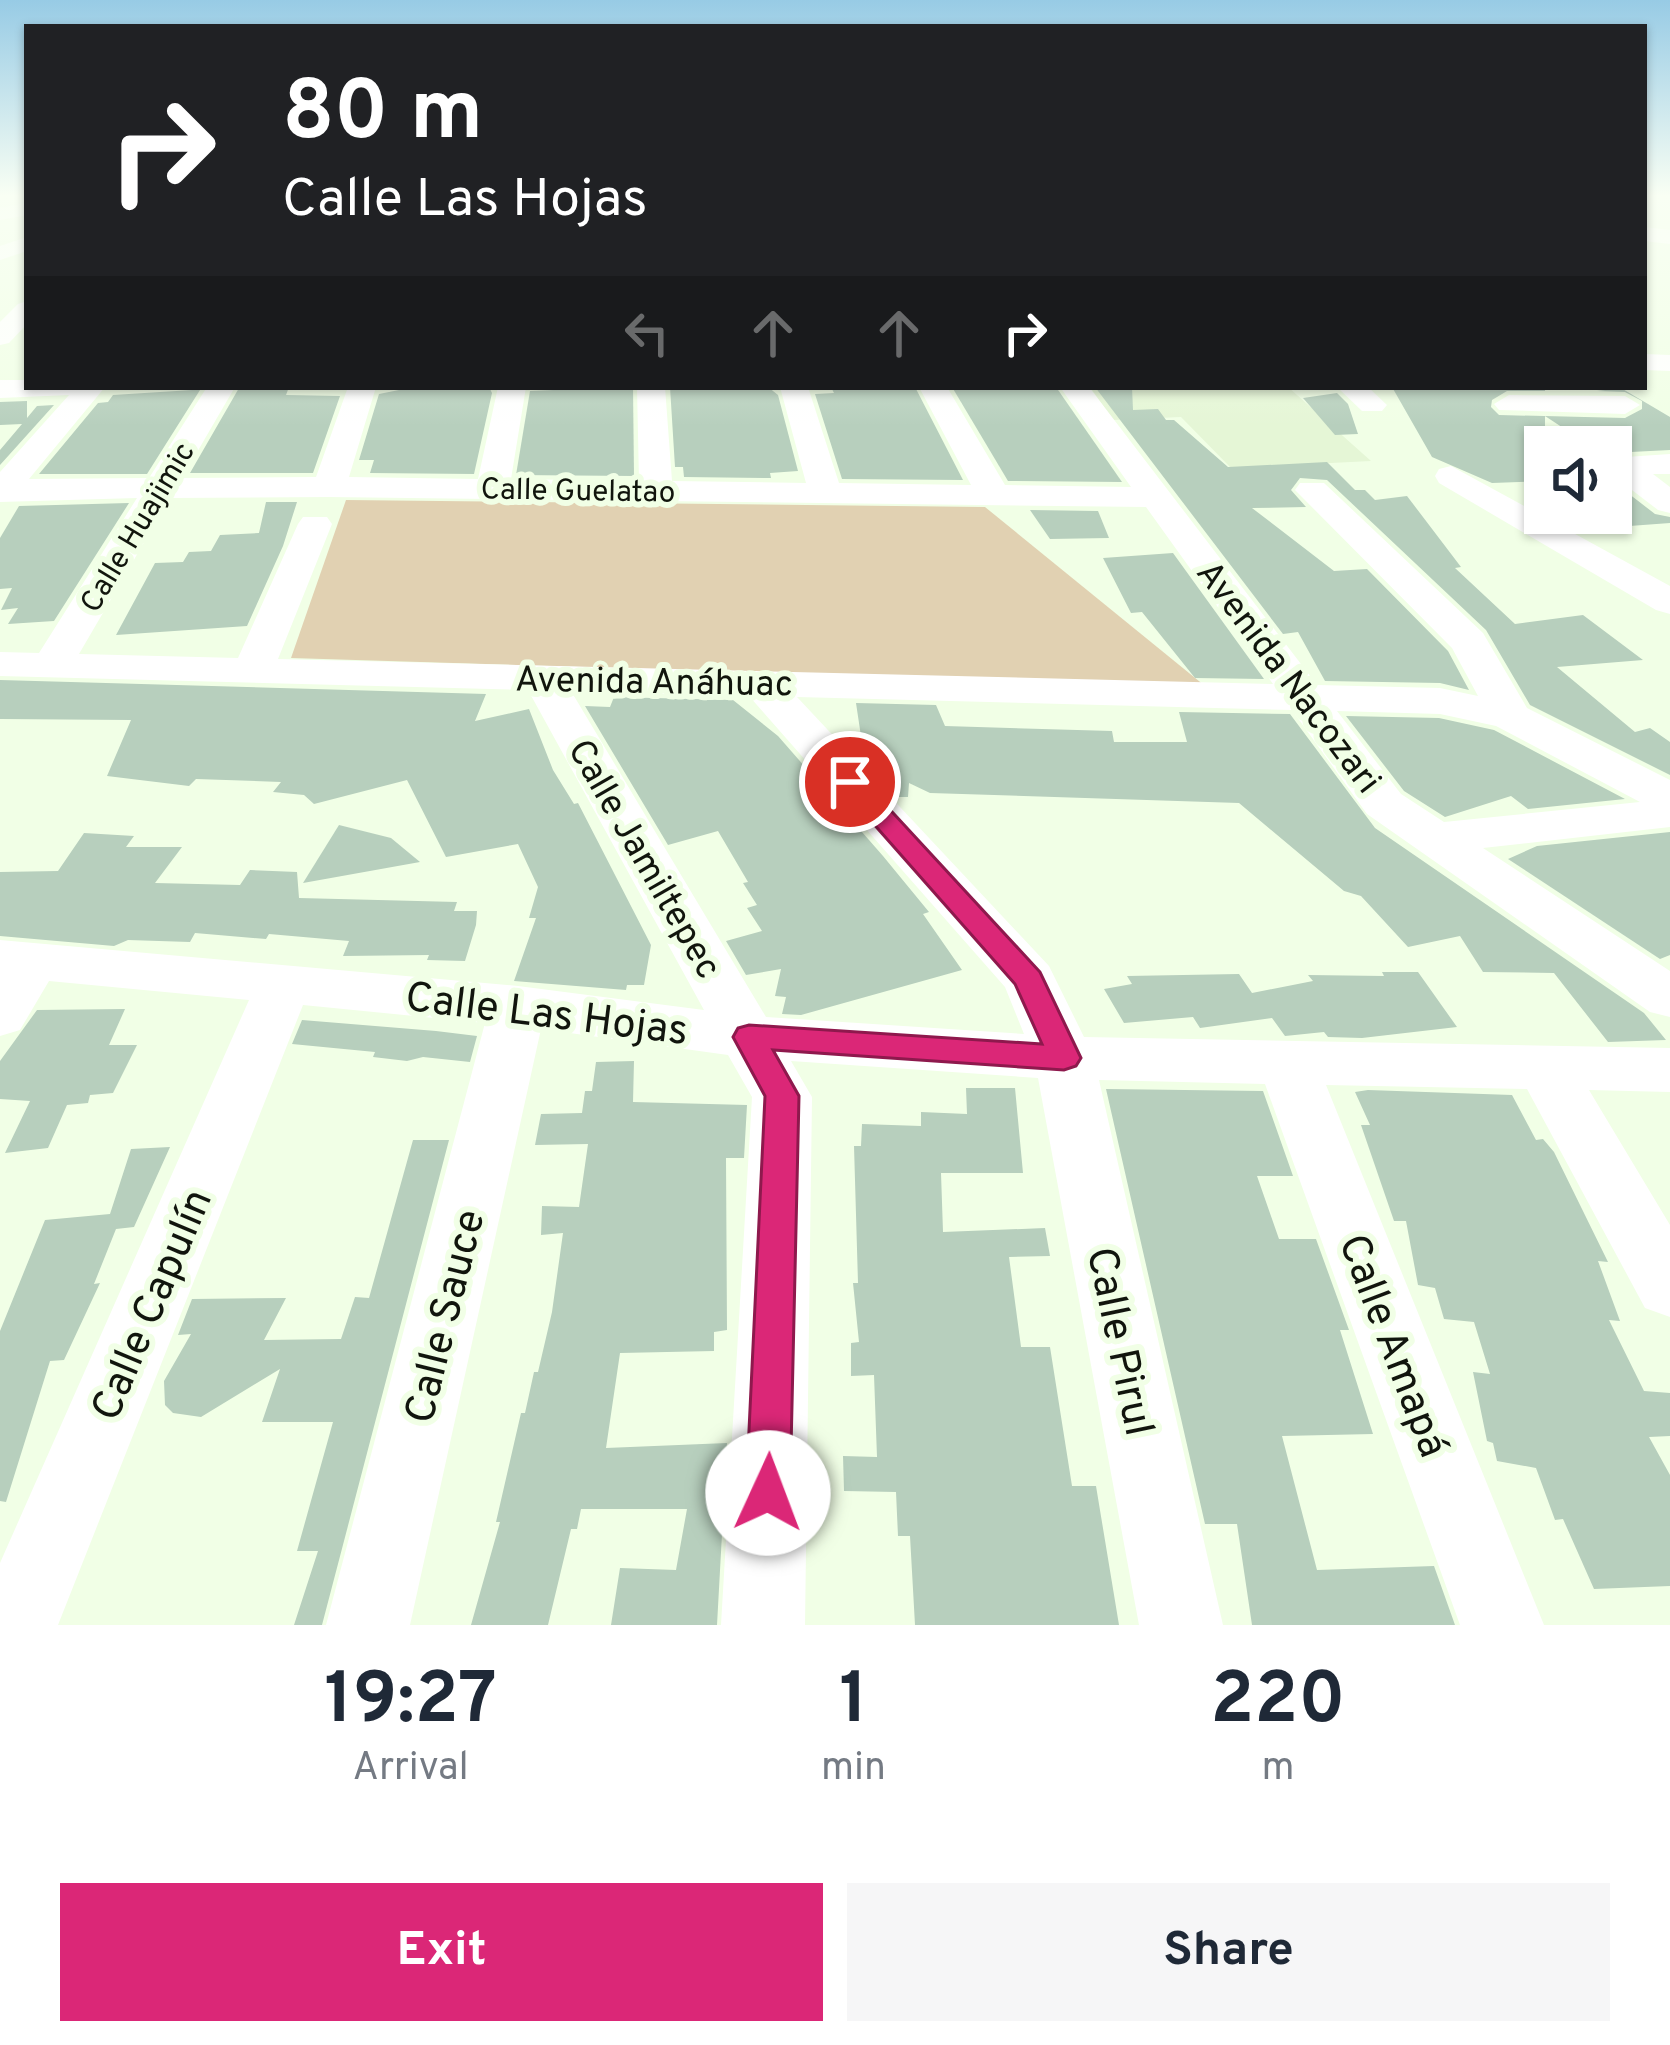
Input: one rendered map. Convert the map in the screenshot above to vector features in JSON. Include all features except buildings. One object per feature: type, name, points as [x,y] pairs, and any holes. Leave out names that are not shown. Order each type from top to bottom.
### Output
[{"type":"street","points":[[0,337],[24,309]]},
{"type":"street","points":[[1,490],[88,390]]},
{"type":"street","name":"Calle Huajimic","points":[[52,665],[218,390]]},
{"type":"street","points":[[253,670],[322,506],[361,390]]},
{"type":"street","points":[[493,489],[511,390]]},
{"type":"street","points":[[650,390],[656,491]]},
{"type":"street","points":[[795,390],[826,495]]},
{"type":"street","points":[[935,390],[995,496]]},
{"type":"street","name":"Avenida Nacozari","points":[[1076,390],[1309,696],[1384,803],[1667,995]]},
{"type":"street","points":[[1498,396],[1614,396],[1655,427]]},
{"type":"street","points":[[1498,396],[1535,426]]},
{"type":"street","points":[[1670,464],[1620,465],[1670,503]]},
{"type":"street","points":[[1451,476],[1670,602]]},
{"type":"street","name":"Calle Guelatao","points":[[1,490],[161,490],[322,506],[493,489],[1156,497]]},
{"type":"street","points":[[1312,490],[1469,642],[1510,716]]},
{"type":"street","name":"Avenida Anáhuac","points":[[0,664],[1440,701],[1510,716],[1670,799]]},
{"type":"street","name":"Calle Jamiltepec","points":[[542,678],[782,1096],[763,1625]]},
{"type":"street","name":"Calle Pirul","points":[[760,682],[1029,979],[1064,1058],[1180,1625]]},
{"type":"street","points":[[1436,838],[1670,813]]},
{"type":"street","points":[[0,1016],[17,960]]},
{"type":"street","name":"Calle Las Hojas","points":[[17,960],[518,1006],[749,1037],[1064,1058],[1670,1070]]},
{"type":"street","name":"Calle Capulín","points":[[16,1625],[284,984]]},
{"type":"street","name":"Calle Sauce","points":[[368,1625],[518,1006]]},
{"type":"street","name":"Calle Amapá","points":[[1288,1064],[1502,1625]]},
{"type":"street","points":[[1545,1067],[1670,1288]]},
{"type":"shaded area","points":[[1092,390],[1291,390],[1371,461],[1231,468],[1181,417],[1113,420]]},
{"type":"shaded area","points":[[346,500],[985,507],[1205,686],[291,658]]},
{"type":"route","points":[[768,1493],[782,1096],[749,1037],[1064,1058],[1029,979],[850,782]]}]
